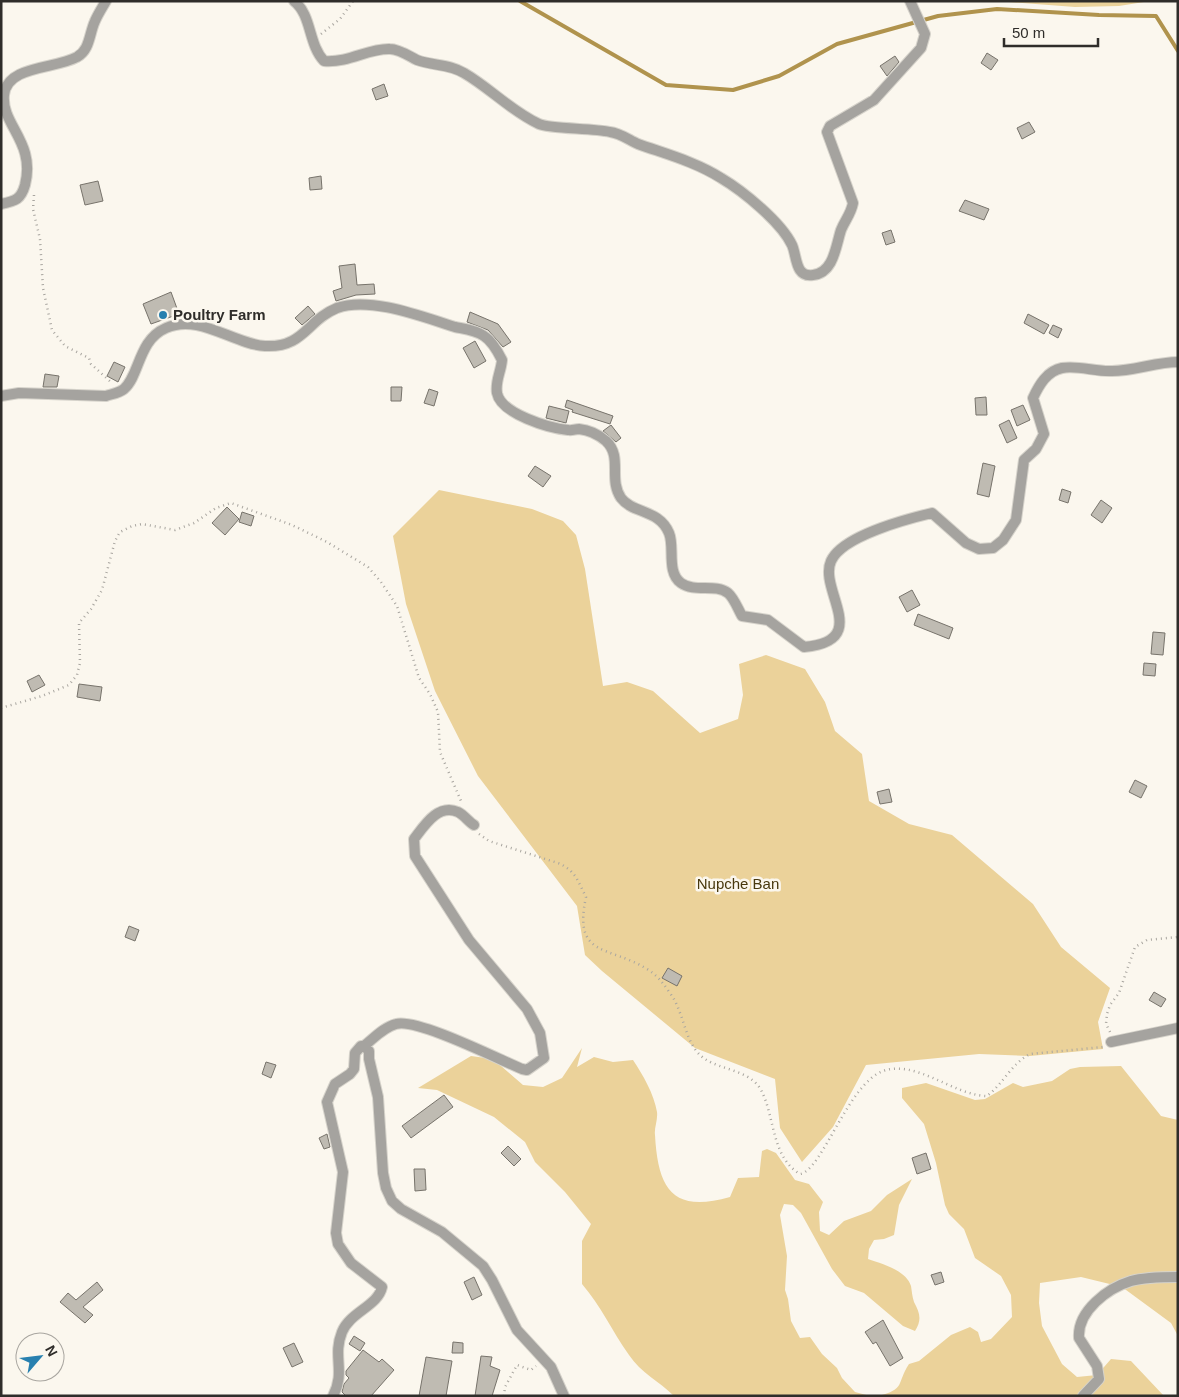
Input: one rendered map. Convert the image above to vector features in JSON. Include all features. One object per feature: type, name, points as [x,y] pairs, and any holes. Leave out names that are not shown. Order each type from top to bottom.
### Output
[{"type":"street","points":[[1,204],[16,201],[22,196],[27,175],[22,142],[4,106],[7,82],[35,68],[56,65],[76,58],[85,52],[94,22],[106,1]]},
{"type":"street","points":[[294,1],[305,16],[315,52],[324,62],[344,61],[377,50],[391,48],[418,60],[450,66],[465,73],[510,106],[541,125],[613,132],[632,142],[688,161],[720,177],[740,191],[780,228],[792,245],[798,267],[803,274],[812,276],[823,272],[829,264],[837,249],[841,229],[851,213],[853,203],[827,132],[830,126],[874,100],[921,48],[925,34],[910,1]]},
{"type":"street","points":[[1,396],[19,393],[106,396],[125,389],[142,353],[153,337],[166,328],[181,324],[204,326],[248,344],[266,346],[284,344],[298,339],[329,313],[353,304],[407,312],[474,331],[485,336],[502,360],[497,394],[502,405],[513,412],[555,427],[570,431],[578,429],[595,433],[612,449],[616,458],[614,483],[622,498],[633,507],[647,512],[664,524],[670,534],[675,576],[681,583],[693,588],[720,590],[729,594],[742,616],[768,620],[804,647],[819,646],[833,639],[839,629],[838,611],[829,574],[831,562],[837,553],[851,543],[890,524],[932,513],[957,537],[979,549],[993,548],[1003,540],[1016,520],[1024,460],[1036,449],[1044,434],[1033,398],[1039,385],[1049,374],[1061,368],[1113,371],[1164,362],[1178,362]]},
{"type":"street","points":[[333,1396],[341,1377],[337,1351],[342,1332],[349,1320],[378,1297],[382,1286],[351,1263],[338,1244],[336,1233],[343,1172],[327,1102],[335,1084],[354,1069],[355,1053],[358,1048],[364,1046],[381,1032],[396,1024],[410,1023],[441,1034],[522,1069],[527,1070],[544,1058],[540,1033],[527,1008],[469,940],[415,856],[414,839],[434,815],[444,811],[458,812],[474,826]]},
{"type":"street","points":[[1111,1042],[1178,1028]]},
{"type":"street","points":[[364,1046],[369,1051],[372,1076],[376,1087],[383,1173],[386,1188],[392,1201],[402,1209],[442,1232],[483,1266],[517,1330],[552,1367],[564,1396]]},
{"type":"street","points":[[1083,1396],[1099,1379],[1097,1366],[1078,1338],[1078,1331],[1087,1312],[1108,1293],[1129,1282],[1178,1277]]},
{"type":"path","points":[[312,40],[329,30],[340,19],[352,1]]},
{"type":"path","points":[[34,188],[33,209],[40,239],[43,288],[52,330],[65,346],[89,358],[91,364],[109,382],[125,389]]},
{"type":"path","points":[[1,708],[42,696],[69,685],[77,675],[80,664],[79,623],[91,609],[102,590],[114,541],[120,532],[132,526],[142,524],[174,530],[194,523],[216,508],[231,503],[292,525],[327,542],[368,567],[381,582],[397,606],[419,678],[430,694],[438,712],[440,752],[462,804]]},
{"type":"path","points":[[474,826],[478,833],[489,841],[562,864],[570,870],[586,897],[582,918],[586,936],[593,945],[646,968],[659,977],[679,1007],[694,1049],[706,1060],[736,1070],[760,1088],[779,1146],[791,1166],[800,1174],[808,1170],[818,1157],[843,1112],[858,1093],[872,1078],[884,1070],[908,1070],[972,1094],[987,1096],[999,1087],[1019,1059],[1030,1054],[1098,1049],[1111,1042],[1112,1035],[1106,1024],[1107,1014],[1110,1005],[1119,993],[1136,947],[1147,940],[1178,937]]},
{"type":"path","points":[[504,1396],[505,1387],[517,1365],[531,1370],[544,1359]]},
{"type":"green space","points":[[996,1],[1150,1],[1119,6],[1075,7]]},
{"type":"green space","name":"Nupche Ban","points":[[439,490],[532,509],[563,521],[576,535],[585,569],[603,686],[627,682],[653,691],[700,733],[738,719],[743,695],[739,664],[766,655],[805,669],[825,702],[835,731],[862,754],[869,801],[909,824],[952,835],[1033,904],[1061,947],[1110,988],[1098,1022],[1103,1049],[1030,1056],[979,1054],[866,1065],[833,1127],[802,1162],[780,1128],[775,1079],[695,1048],[585,955],[577,906],[478,776],[435,691],[406,604],[393,536]]},
{"type":"green space","points":[[582,1048],[577,1067],[594,1057],[613,1062],[633,1060],[641,1072],[656,1105],[655,1135],[660,1170],[665,1183],[672,1193],[682,1199],[695,1202],[730,1197],[738,1178],[759,1177],[762,1151],[767,1149],[776,1153],[795,1180],[809,1184],[823,1202],[819,1212],[820,1231],[829,1235],[844,1221],[871,1211],[887,1195],[912,1179],[899,1205],[894,1235],[874,1240],[869,1249],[868,1259],[893,1268],[908,1280],[919,1316],[919,1323],[915,1331],[903,1326],[864,1293],[845,1286],[832,1269],[801,1213],[793,1205],[784,1204],[780,1215],[787,1256],[785,1290],[791,1321],[800,1338],[810,1337],[855,1392],[870,1396],[674,1396],[634,1361],[582,1284],[582,1241],[591,1224],[565,1192],[535,1162],[525,1142],[494,1117],[437,1090],[418,1088],[471,1056],[493,1059],[523,1085],[543,1087],[562,1078]]},
{"type":"green space","points":[[1121,1066],[1161,1116],[1178,1120],[1178,1336],[1171,1323],[1122,1287],[1081,1277],[1040,1283],[1039,1303],[1042,1326],[1062,1364],[1077,1377],[1097,1375],[1111,1359],[1131,1361],[1164,1396],[878,1396],[897,1388],[909,1364],[919,1361],[951,1335],[970,1327],[978,1332],[981,1342],[991,1339],[1012,1317],[1011,1295],[1001,1276],[975,1258],[964,1229],[949,1214],[924,1124],[902,1098],[902,1088],[926,1083],[975,1100],[985,1099],[1013,1083],[1023,1087],[1052,1081],[1070,1069]]},
{"type":"building","points":[[987,53],[998,60],[991,70],[981,63]]},
{"type":"building","points":[[895,56],[899,62],[887,76],[880,66]]},
{"type":"building","points":[[384,84],[388,96],[376,100],[372,89]]},
{"type":"building","points":[[1029,122],[1035,132],[1022,139],[1017,128]]},
{"type":"building","points":[[321,176],[322,189],[310,190],[309,178]]},
{"type":"building","points":[[98,181],[103,201],[85,205],[80,185]]},
{"type":"building","points":[[965,200],[989,209],[984,220],[959,211]]},
{"type":"building","points":[[891,230],[895,242],[886,245],[882,233]]},
{"type":"building","points":[[355,264],[357,285],[374,284],[375,294],[356,295],[336,301],[333,291],[342,288],[339,266]]},
{"type":"building","points":[[171,292],[179,314],[151,324],[143,304]]},
{"type":"building","points":[[308,306],[315,314],[302,325],[295,318]]},
{"type":"building","points":[[470,312],[498,324],[511,342],[503,347],[488,330],[467,322]]},
{"type":"building","points":[[1028,314],[1049,325],[1044,334],[1024,323]]},
{"type":"building","points":[[1053,325],[1062,329],[1058,338],[1049,333]]},
{"type":"building","points":[[475,341],[486,361],[474,368],[463,348]]},
{"type":"building","points":[[114,362],[125,367],[118,382],[107,376]]},
{"type":"building","points":[[45,374],[59,376],[57,387],[43,387]]},
{"type":"building","points":[[391,387],[402,387],[401,401],[391,401]]},
{"type":"building","points":[[429,389],[438,392],[434,406],[424,403]]},
{"type":"building","points":[[986,397],[987,415],[976,415],[975,398]]},
{"type":"building","points":[[567,400],[613,416],[610,424],[572,412],[573,410],[565,407]]},
{"type":"building","points":[[1023,405],[1030,420],[1017,426],[1011,410]]},
{"type":"building","points":[[549,406],[569,411],[566,423],[546,418]]},
{"type":"building","points":[[1009,420],[1017,438],[1007,443],[999,425]]},
{"type":"building","points":[[611,425],[621,438],[616,442],[603,431]]},
{"type":"building","points":[[983,463],[995,466],[989,497],[977,494]]},
{"type":"building","points":[[535,466],[551,476],[543,487],[528,476]]},
{"type":"building","points":[[1062,489],[1071,492],[1068,503],[1059,500]]},
{"type":"building","points":[[1101,500],[1112,508],[1102,523],[1091,515]]},
{"type":"building","points":[[227,507],[239,519],[225,535],[212,523]]},
{"type":"building","points":[[242,512],[254,516],[251,526],[239,522]]},
{"type":"building","points":[[912,590],[920,605],[907,612],[899,597]]},
{"type":"building","points":[[918,614],[953,628],[949,639],[914,625]]},
{"type":"building","points":[[1153,632],[1165,633],[1163,655],[1151,654]]},
{"type":"building","points":[[1144,663],[1156,664],[1155,676],[1143,675]]},
{"type":"building","points":[[39,675],[45,685],[32,692],[27,681]]},
{"type":"building","points":[[79,684],[102,687],[100,701],[77,697]]},
{"type":"building","points":[[1135,780],[1147,786],[1141,798],[1129,792]]},
{"type":"building","points":[[889,789],[892,802],[880,804],[877,792]]},
{"type":"building","points":[[129,926],[139,930],[135,941],[125,937]]},
{"type":"building","points":[[668,968],[682,976],[677,986],[662,978]]},
{"type":"building","points":[[1154,992],[1166,999],[1161,1007],[1149,1000]]},
{"type":"building","points":[[266,1062],[276,1065],[271,1078],[262,1074]]},
{"type":"building","points":[[444,1095],[453,1107],[411,1138],[402,1126]]},
{"type":"building","points":[[327,1134],[330,1147],[324,1149],[319,1138]]},
{"type":"building","points":[[508,1146],[521,1159],[514,1166],[501,1153]]},
{"type":"building","points":[[926,1153],[931,1169],[917,1174],[912,1158]]},
{"type":"building","points":[[414,1169],[425,1169],[426,1190],[415,1191]]},
{"type":"building","points":[[941,1272],[944,1282],[935,1285],[931,1275]]},
{"type":"building","points":[[474,1277],[482,1295],[472,1300],[464,1282]]},
{"type":"building","points":[[97,1282],[103,1290],[83,1307],[93,1315],[85,1323],[60,1302],[68,1293],[76,1300]]},
{"type":"building","points":[[883,1320],[903,1358],[890,1366],[876,1342],[873,1344],[865,1332]]},
{"type":"building","points":[[354,1336],[365,1343],[360,1351],[349,1344]]},
{"type":"building","points":[[453,1342],[463,1343],[463,1353],[452,1353]]},
{"type":"building","points":[[294,1343],[303,1362],[292,1367],[283,1348]]},
{"type":"building","points":[[363,1350],[379,1362],[382,1359],[394,1370],[371,1396],[346,1396],[342,1392],[344,1384],[349,1378],[346,1375],[346,1371]]},
{"type":"building","points":[[481,1356],[492,1357],[490,1366],[500,1370],[492,1396],[475,1396]]},
{"type":"building","points":[[426,1357],[452,1361],[446,1396],[419,1396]]},
{"type":"waterway","points":[[520,1],[666,85],[733,90],[779,76],[837,44],[938,16],[997,9],[1099,15],[1156,16],[1178,51]]},
{"type":"place","name":"Poultry Farm","points":[[163,315]]}]
